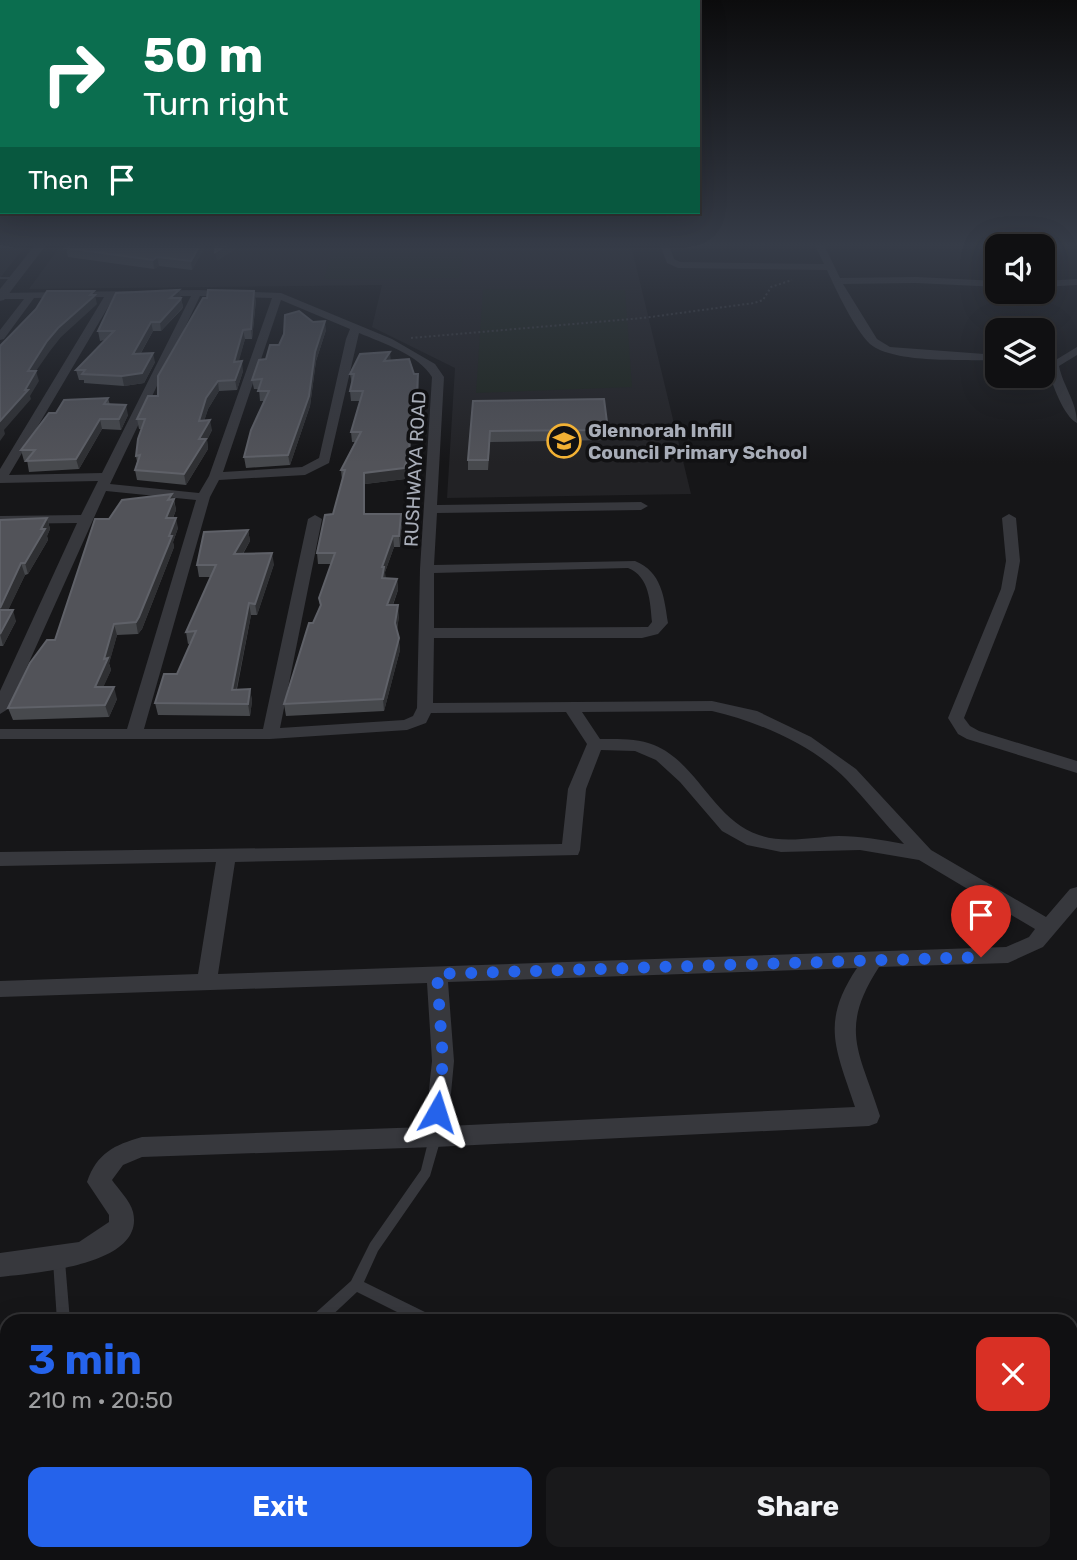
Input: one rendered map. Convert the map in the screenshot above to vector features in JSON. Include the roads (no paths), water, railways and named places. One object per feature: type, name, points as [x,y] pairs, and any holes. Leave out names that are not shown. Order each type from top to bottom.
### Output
[{"type":"street","points":[[0,337],[15,318]]},
{"type":"street","points":[[97,318],[0,479],[104,482],[203,497]]},
{"type":"street","points":[[0,709],[86,519],[185,318]]},
{"type":"street","points":[[134,734],[203,497],[215,476],[270,318]]},
{"type":"street","name":"RUSHWAYA ROAD","points":[[332,318],[388,341],[431,366],[438,377],[427,569],[425,708]]},
{"type":"street","points":[[859,318],[873,341],[887,349],[906,354],[985,357]]},
{"type":"street","points":[[215,476],[305,471],[325,460],[351,339],[356,328]]},
{"type":"street","points":[[1055,363],[1064,361],[1077,350]]},
{"type":"street","points":[[1055,377],[1077,419]]},
{"type":"street","points":[[432,509],[641,506]]},
{"type":"street","points":[[1009,518],[1013,561],[1008,589],[956,718],[964,730],[973,735],[1077,767]]},
{"type":"street","points":[[0,520],[86,519]]},
{"type":"street","points":[[270,734],[315,519]]},
{"type":"street","points":[[426,633],[642,633],[653,631],[660,623],[650,575],[639,566],[630,564],[427,569]]},
{"type":"street","points":[[0,734],[270,734],[407,725],[420,719],[425,708],[712,706],[751,715],[805,741],[850,773],[924,855]]},
{"type":"street","points":[[571,707],[595,744]]},
{"type":"street","points":[[595,744],[648,750],[674,766],[726,826],[743,837],[768,846],[850,843],[882,845],[924,855],[1047,927]]},
{"type":"street","points":[[0,859],[571,850],[578,789],[595,744]]},
{"type":"street","points":[[207,981],[226,856]]},
{"type":"street","points":[[0,989],[1008,956],[1036,942],[1077,894]]},
{"type":"street","points":[[0,1265],[59,1261],[108,1241],[121,1227],[121,1212],[99,1182],[102,1168],[117,1154],[142,1147],[435,1138],[869,1116],[846,1040],[844,1017],[850,998],[872,961]]},
{"type":"street","points":[[435,1138],[443,1061],[437,974]]},
{"type":"lane","points":[[325,1314],[356,1285],[374,1247],[426,1172],[435,1138]]},
{"type":"lane","points":[[59,1261],[63,1314]]},
{"type":"lane","points":[[356,1285],[414,1314]]},
{"type":"place","name":"Glennorah Infill Council Primary School","points":[[564,441]]}]
